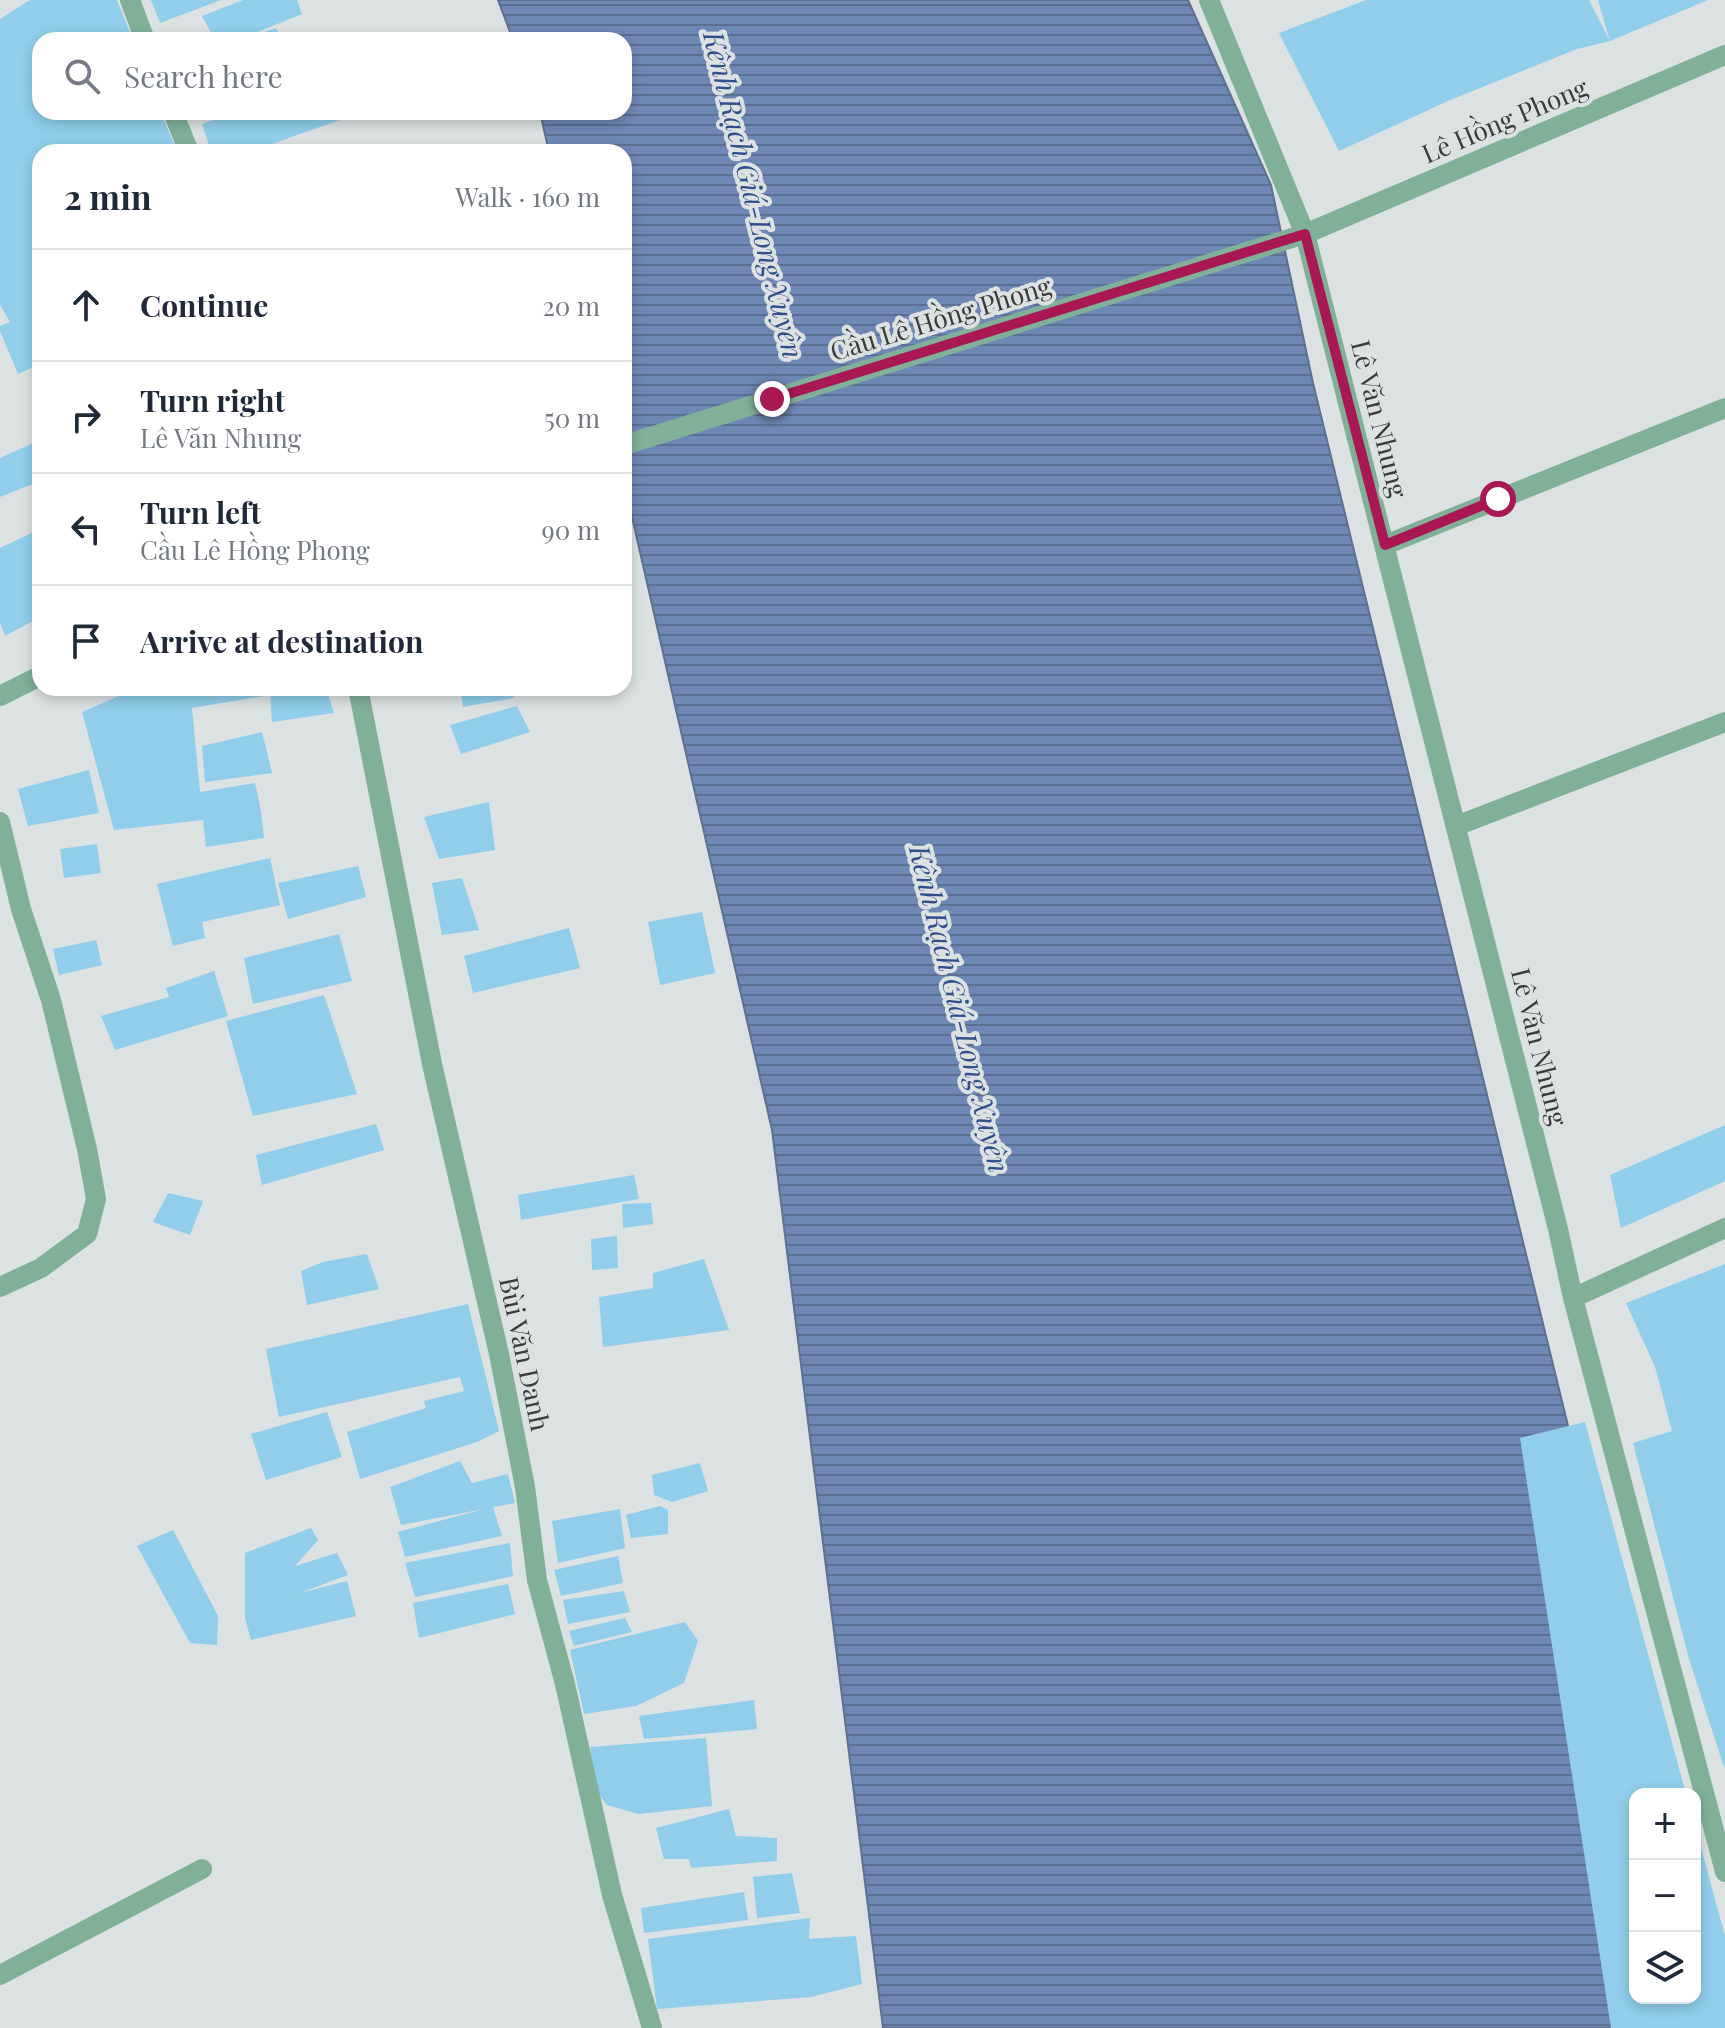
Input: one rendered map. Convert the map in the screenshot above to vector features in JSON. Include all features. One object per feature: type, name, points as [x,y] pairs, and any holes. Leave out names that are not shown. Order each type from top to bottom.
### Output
[{"type":"street","points":[[130,0],[142,32]]},
{"type":"street","name":"Lê Văn Nhung","points":[[1209,0],[1305,234],[1573,1298],[1725,1872]]},
{"type":"street","name":"Lê Hồng Phong","points":[[1274,243],[1305,234],[1725,55]]},
{"type":"street","points":[[176,120],[186,144]]},
{"type":"street","name":"Cầu Lê Hồng Phong","points":[[632,443],[1274,243]]},
{"type":"street","points":[[1385,545],[1725,408]]},
{"type":"street","points":[[0,696],[32,680]]},
{"type":"street","name":"Bùi Văn Danh","points":[[360,696],[432,1064],[499,1354],[525,1487],[537,1580],[565,1684],[612,1895],[652,2028]]},
{"type":"street","points":[[1456,826],[1725,722]]},
{"type":"street","points":[[0,822],[21,909],[51,1000],[96,1199],[87,1234],[41,1268],[0,1287]]},
{"type":"street","points":[[1573,1298],[1725,1228]]},
{"type":"street","points":[[0,1975],[202,1869]]},
{"type":"water","name":"Kênh Rạch Giá-Long Xuyên","points":[[498,0],[1188,0],[1271,185],[1313,383],[1657,1788],[1629,1788],[1629,2004],[1701,2004],[1701,1976],[1711,2028],[883,2028],[772,1130],[632,517],[632,144],[547,144],[542,120],[632,120],[632,32],[510,32]]},
{"type":"building","points":[[30,0],[117,0],[130,32],[32,32],[32,120],[164,120],[174,144],[32,144],[32,368],[18,374],[0,331],[0,326],[10,322],[0,305],[0,19]]},
{"type":"building","points":[[151,0],[221,0],[160,23]]},
{"type":"building","points":[[243,0],[297,0],[302,14],[258,32],[211,32],[202,16]]},
{"type":"building","points":[[1366,0],[1589,0],[1610,41],[1577,49],[1448,101],[1339,151],[1279,33]]},
{"type":"building","points":[[1598,0],[1708,0],[1610,41]]},
{"type":"building","points":[[213,120],[340,120],[272,144],[208,144],[202,124]]},
{"type":"building","points":[[32,444],[32,484],[0,497],[0,458]]},
{"type":"building","points":[[32,533],[32,621],[5,636],[0,623],[0,548]]},
{"type":"building","points":[[119,696],[264,696],[192,708],[200,792],[255,783],[264,838],[206,847],[203,820],[114,830],[82,712]]},
{"type":"building","points":[[270,696],[329,696],[334,713],[272,722]]},
{"type":"building","points":[[461,696],[514,698],[463,707]]},
{"type":"building","points":[[517,706],[530,732],[461,754],[450,725]]},
{"type":"building","points":[[262,732],[272,773],[205,782],[202,746]]},
{"type":"building","points":[[89,770],[99,813],[28,826],[18,789]]},
{"type":"building","points":[[489,802],[495,850],[439,859],[424,817]]},
{"type":"building","points":[[97,844],[101,873],[64,878],[60,849]]},
{"type":"building","points":[[270,858],[280,905],[202,922],[205,938],[173,946],[157,884]]},
{"type":"building","points":[[358,866],[366,897],[288,919],[278,883]]},
{"type":"building","points":[[462,878],[479,930],[442,935],[432,883]]},
{"type":"building","points":[[702,912],[715,973],[660,985],[648,922]]},
{"type":"building","points":[[569,928],[580,968],[473,993],[464,956]]},
{"type":"building","points":[[339,934],[352,981],[253,1004],[244,958]]},
{"type":"building","points":[[96,940],[102,965],[59,975],[53,949]]},
{"type":"building","points":[[214,971],[228,1016],[115,1050],[101,1016],[169,997],[166,988]]},
{"type":"building","points":[[324,995],[357,1094],[253,1116],[226,1021]]},
{"type":"building","points":[[376,1124],[384,1150],[262,1185],[256,1155]]},
{"type":"building","points":[[1725,1125],[1725,1181],[1621,1228],[1610,1175]]},
{"type":"building","points":[[634,1175],[639,1199],[521,1220],[518,1195]]},
{"type":"building","points":[[168,1193],[203,1201],[190,1235],[153,1222]]},
{"type":"building","points":[[651,1203],[653,1224],[623,1228],[622,1204]]},
{"type":"building","points":[[617,1236],[618,1268],[592,1270],[591,1239]]},
{"type":"building","points":[[367,1254],[379,1289],[307,1305],[301,1271],[323,1262]]},
{"type":"building","points":[[704,1259],[729,1330],[603,1347],[599,1297],[653,1288],[653,1273]]},
{"type":"building","points":[[1725,1264],[1724,1767],[1689,1659],[1633,1443],[1672,1431],[1655,1367],[1626,1303]]},
{"type":"building","points":[[468,1304],[499,1431],[477,1442],[360,1479],[347,1432],[426,1408],[424,1401],[464,1391],[460,1377],[279,1417],[266,1349]]},
{"type":"building","points":[[327,1412],[342,1457],[266,1480],[251,1434]]},
{"type":"building","points":[[1585,1422],[1684,1788],[1629,1788],[1629,2004],[1701,2004],[1701,1847],[1725,1936],[1725,2028],[1611,2028],[1520,1438]]},
{"type":"building","points":[[460,1461],[472,1483],[508,1474],[515,1503],[493,1507],[502,1536],[405,1557],[398,1532],[484,1509],[401,1525],[390,1487]]},
{"type":"building","points":[[700,1463],[708,1491],[672,1502],[654,1495],[652,1475]]},
{"type":"building","points":[[660,1506],[668,1510],[668,1534],[631,1538],[626,1515]]},
{"type":"building","points":[[620,1509],[625,1548],[558,1563],[552,1521]]},
{"type":"building","points":[[311,1528],[318,1540],[295,1566],[337,1553],[348,1575],[300,1593],[347,1581],[356,1616],[251,1640],[245,1618],[245,1553]]},
{"type":"building","points":[[173,1530],[218,1616],[217,1645],[190,1643],[137,1546]]},
{"type":"building","points":[[510,1543],[513,1576],[415,1597],[405,1563]]},
{"type":"building","points":[[618,1556],[623,1583],[561,1596],[554,1570]]},
{"type":"building","points":[[508,1584],[515,1614],[419,1638],[413,1603]]},
{"type":"building","points":[[624,1591],[630,1612],[568,1624],[563,1600]]},
{"type":"building","points":[[625,1618],[632,1632],[574,1646],[569,1631]]},
{"type":"building","points":[[685,1622],[698,1641],[684,1683],[636,1706],[584,1714],[570,1650]]},
{"type":"building","points":[[754,1700],[757,1729],[644,1739],[639,1716]]},
{"type":"building","points":[[706,1738],[712,1806],[639,1814],[607,1805],[597,1792],[590,1747]]},
{"type":"building","points":[[729,1809],[736,1836],[777,1838],[777,1861],[691,1868],[689,1859],[664,1859],[656,1828]]},
{"type":"building","points":[[792,1873],[800,1913],[757,1918],[753,1877]]},
{"type":"building","points":[[744,1892],[748,1920],[644,1933],[641,1908]]},
{"type":"building","points":[[810,1918],[809,1939],[856,1936],[862,1984],[811,1997],[657,2009],[648,1939]]},
{"type":"route","points":[[772,399],[1305,234],[1385,545],[1498,499]]}]
